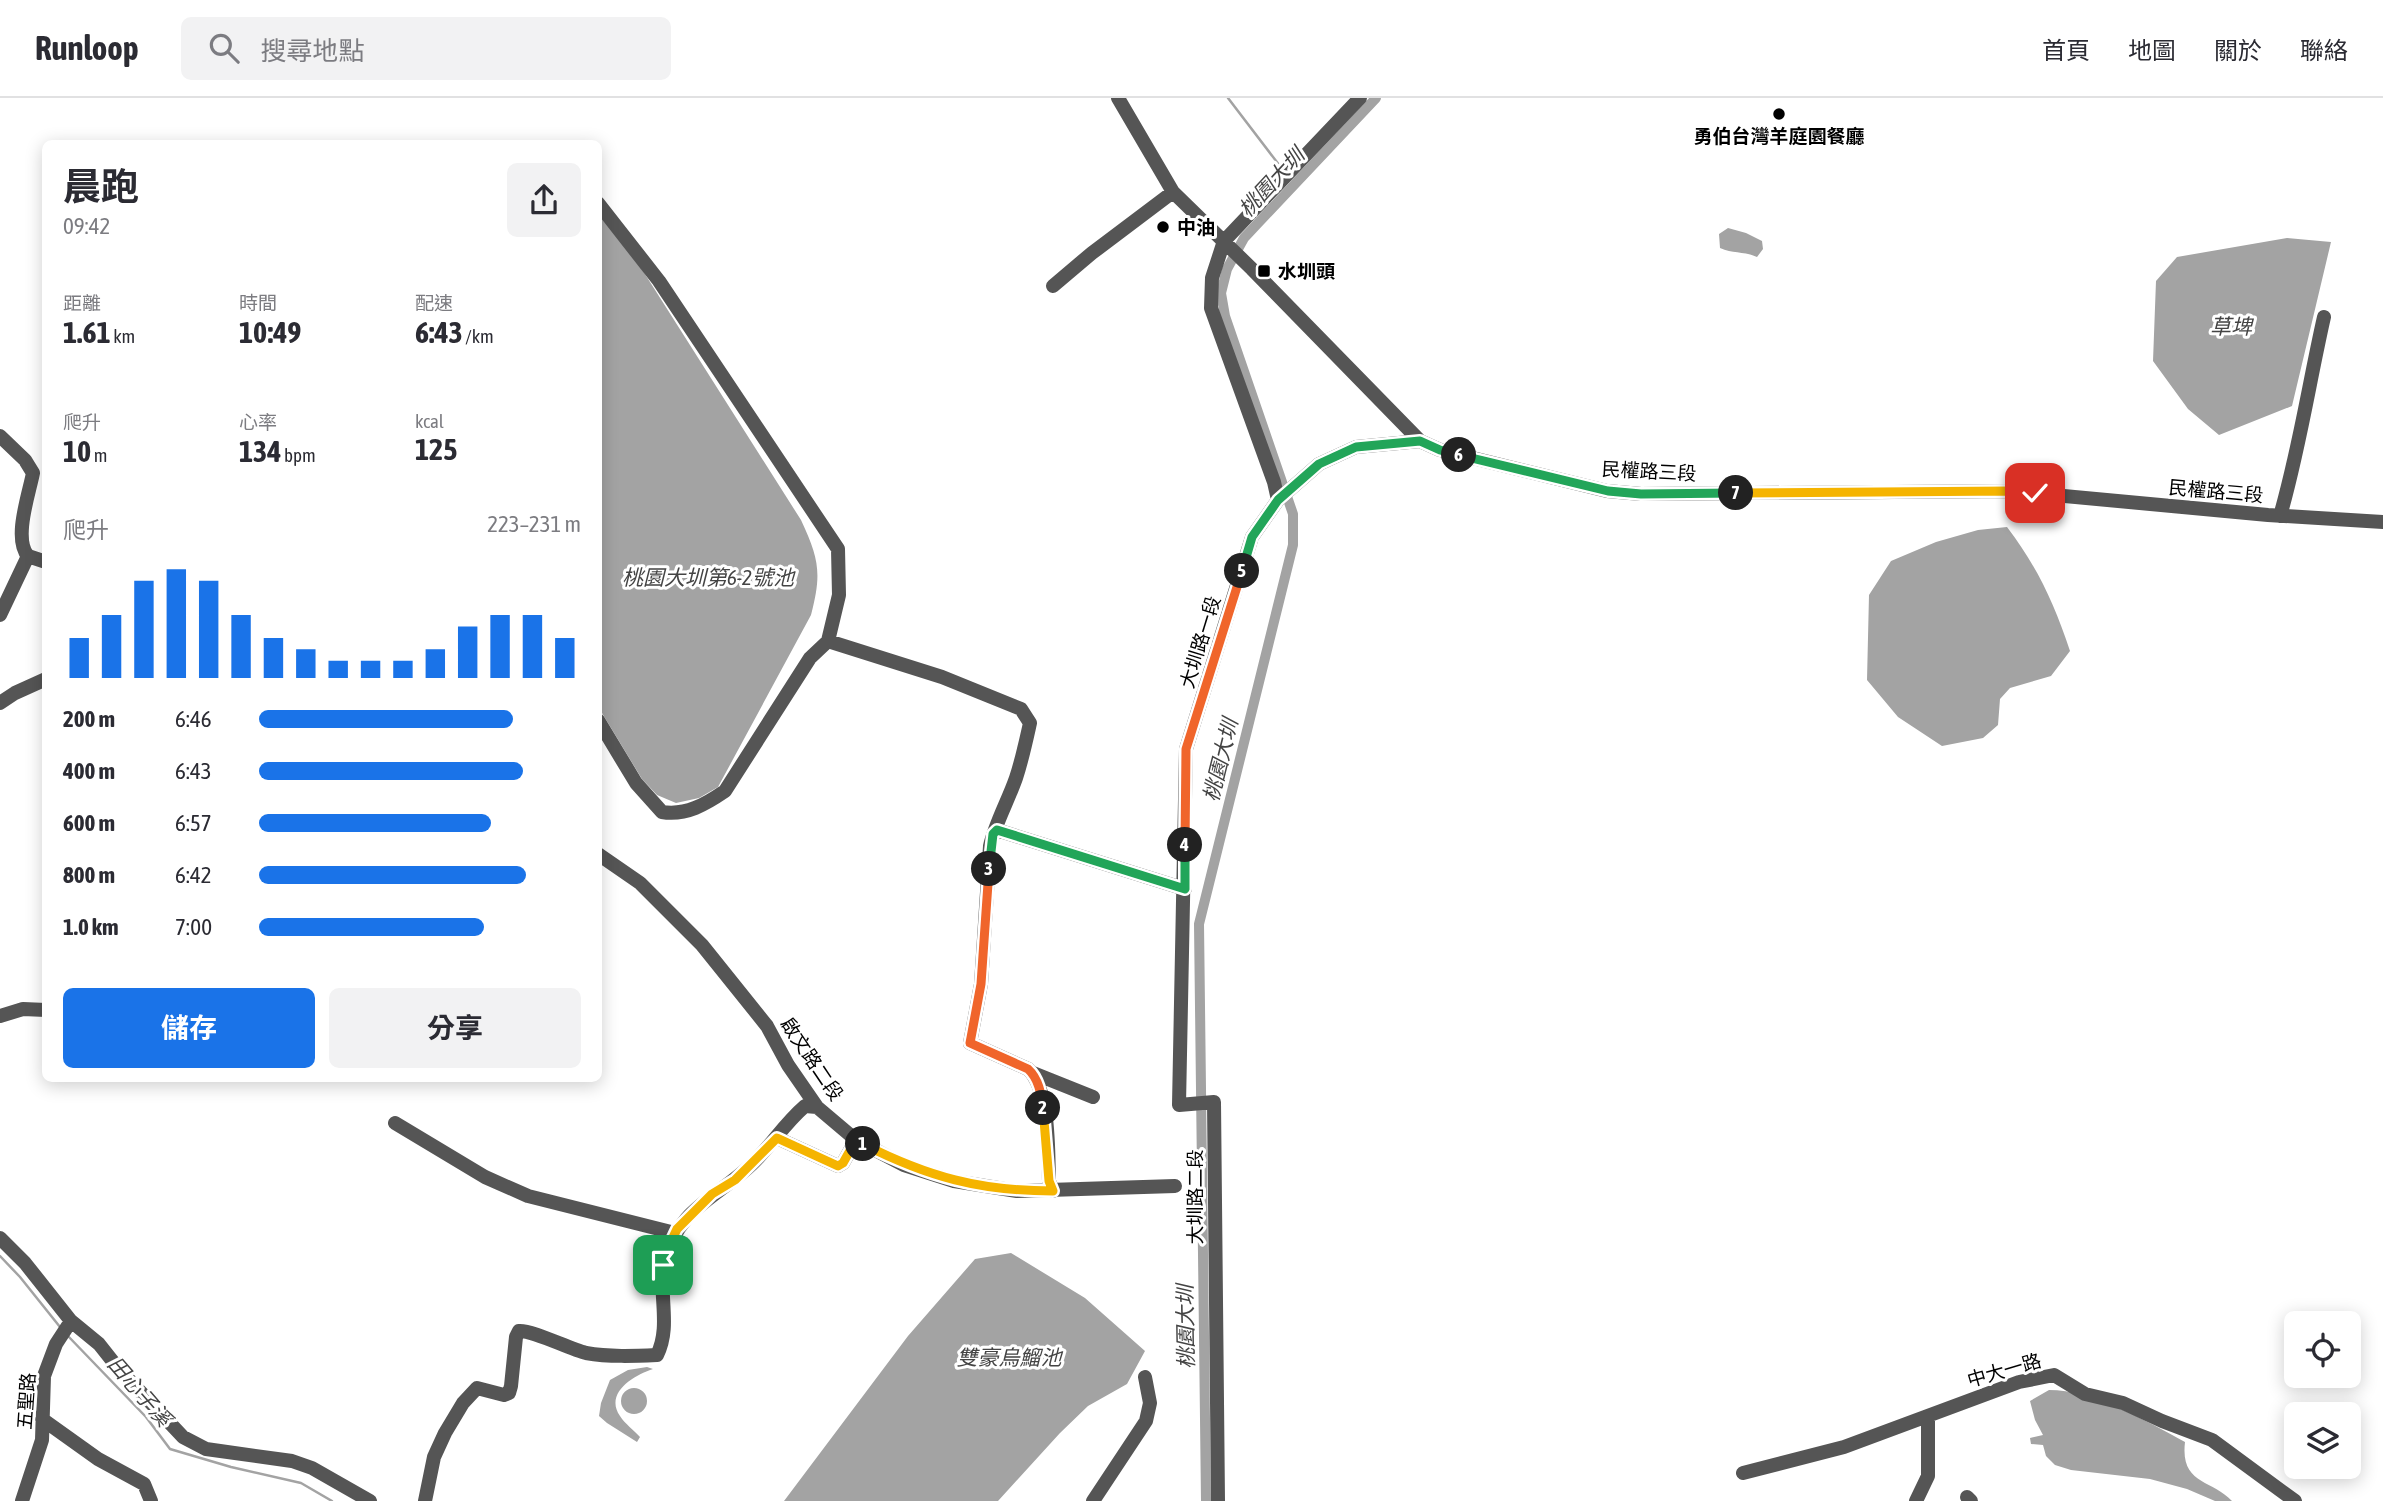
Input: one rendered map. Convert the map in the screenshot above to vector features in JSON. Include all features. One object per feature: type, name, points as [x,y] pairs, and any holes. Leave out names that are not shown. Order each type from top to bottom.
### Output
[{"type":"street","name":"民權路三段","points":[[1118,98],[1173,192],[1420,441],[1440,450],[1608,491],[1641,494],[2011,491],[2280,516],[2383,522]]},
{"type":"street","points":[[1284,495],[1274,482],[1211,308],[1212,278],[1224,242],[1360,98]]},
{"type":"street","points":[[1053,286],[1173,192]]},
{"type":"street","points":[[602,209],[659,281],[838,549],[839,595],[828,641],[810,658],[725,791],[704,806],[676,814],[662,812],[636,783],[602,727]]},
{"type":"street","points":[[2280,516],[2293,472],[2302,415],[2324,317]]},
{"type":"street","points":[[0,436],[33,473],[20,537],[28,556],[42,561]]},
{"type":"street","name":"大圳路一段","points":[[1214,1102],[1179,1105],[1186,749],[1252,537],[1284,495],[1319,464],[1356,447],[1420,441]]},
{"type":"street","points":[[0,615],[28,556]]},
{"type":"street","points":[[828,641],[942,677],[1021,709],[1030,723],[1016,778],[990,846],[981,984],[970,1043],[1033,1073],[1093,1097]]},
{"type":"street","points":[[0,703],[42,681]]},
{"type":"street","points":[[997,830],[1185,889]]},
{"type":"street","name":"啟文路二段","points":[[602,857],[640,884],[702,945],[767,1026],[788,1065],[817,1107],[856,1140],[904,1165],[954,1181],[1017,1191],[1175,1186]]},
{"type":"street","points":[[0,1016],[23,1009],[42,1010]]},
{"type":"street","points":[[1033,1073],[1043,1105],[1049,1181],[1053,1191]]},
{"type":"street","name":"大圳路二段","points":[[1214,1102],[1218,1501]]},
{"type":"street","points":[[425,1501],[433,1457],[463,1403],[477,1388],[504,1395],[509,1393],[519,1331],[526,1331],[586,1353],[657,1355],[664,1343],[663,1265],[675,1233],[712,1194],[735,1180],[777,1138],[786,1123],[805,1106],[817,1107]]},
{"type":"street","points":[[395,1122],[485,1177],[528,1196],[675,1233]]},
{"type":"street","points":[[777,1138],[838,1166],[843,1163],[856,1140]]},
{"type":"street","points":[[0,1238],[25,1263],[71,1321],[99,1344],[183,1437],[206,1449],[292,1461],[312,1468],[370,1501]]},
{"type":"street","name":"五聖路","points":[[22,1501],[42,1440],[44,1376],[56,1344],[71,1321]]},
{"type":"street","name":"中大一路","points":[[1744,1473],[1844,1447],[2019,1382],[2054,1375],[2063,1378],[2072,1388],[2085,1394],[2123,1402],[2162,1421],[2212,1440],[2295,1501]]},
{"type":"street","points":[[1093,1501],[1146,1421],[1150,1403],[1145,1377]]},
{"type":"street","points":[[1916,1501],[1928,1476],[1928,1417]]},
{"type":"street","points":[[42,1419],[98,1459],[144,1485],[151,1501]]},
{"type":"water","name":"桃園大圳第6-2號池","points":[[602,218],[617,230],[801,520],[812,545],[817,566],[817,588],[811,615],[718,787],[699,798],[676,803],[657,795],[642,779],[602,713]]},
{"type":"water","points":[[1728,228],[1762,241],[1763,249],[1757,257],[1720,248],[1719,234]]},
{"type":"water","name":"草埤","points":[[2287,238],[2331,242],[2292,406],[2219,435],[2188,409],[2153,361],[2156,281],[2177,257]]},
{"type":"water","points":[[2007,527],[2044,586],[2070,651],[2051,676],[2010,688],[2000,699],[1998,725],[1983,738],[1942,746],[1898,717],[1867,680],[1869,595],[1891,561],[1936,542],[1978,530]]},
{"type":"water","name":"雙豪烏鰡池","points":[[1011,1253],[1085,1298],[1145,1351],[1127,1384],[1088,1406],[998,1501],[784,1501],[908,1336],[975,1259]]},
{"type":"water","points":[[647,1367],[653,1369],[630,1380],[618,1393],[616,1400],[620,1416],[640,1437],[637,1442],[599,1416],[610,1380],[628,1370]]},
{"type":"water","points":[[634,1388],[643,1392],[647,1401],[643,1410],[634,1414],[625,1410],[621,1401],[625,1392]]},
{"type":"water","points":[[2049,1390],[2066,1391],[2101,1401],[2137,1416],[2185,1442],[2187,1466],[2192,1474],[2232,1501],[2215,1501],[2187,1489],[2150,1479],[2071,1470],[2055,1465],[2046,1456],[2043,1445],[2031,1444],[2030,1438],[2043,1435],[2035,1420],[2030,1401]]},
{"type":"waterway","points":[[1228,98],[1283,170]]},
{"type":"waterway","name":"桃園大圳","points":[[1206,1501],[1199,924],[1293,545],[1293,514],[1225,316],[1221,293],[1227,269],[1244,238],[1376,98]]},
{"type":"waterway","name":"田心子溪","points":[[0,1256],[60,1327]]},
{"type":"waterway","name":"田心子溪","points":[[67,1335],[146,1417],[170,1449],[301,1483],[332,1501]]},
{"type":"place","name":"勇伯台灣羊庭園餐廳","points":[[1779,114]]},
{"type":"place","name":"中油","points":[[1163,227]]},
{"type":"place","name":"水圳頭","points":[[1264,271]]},
{"type":"route","points":[[663,1265],[677,1229],[712,1194],[735,1180],[777,1138],[838,1166],[843,1163],[856,1140],[904,1165],[954,1181],[1017,1191],[1053,1191],[1049,1181],[1043,1105],[1033,1073],[970,1043],[981,984],[993,834],[997,830],[1185,889],[1186,749],[1252,537],[1278,500],[1319,464],[1356,447],[1420,441],[1440,450],[1608,491],[1641,494],[2035,493]]}]
